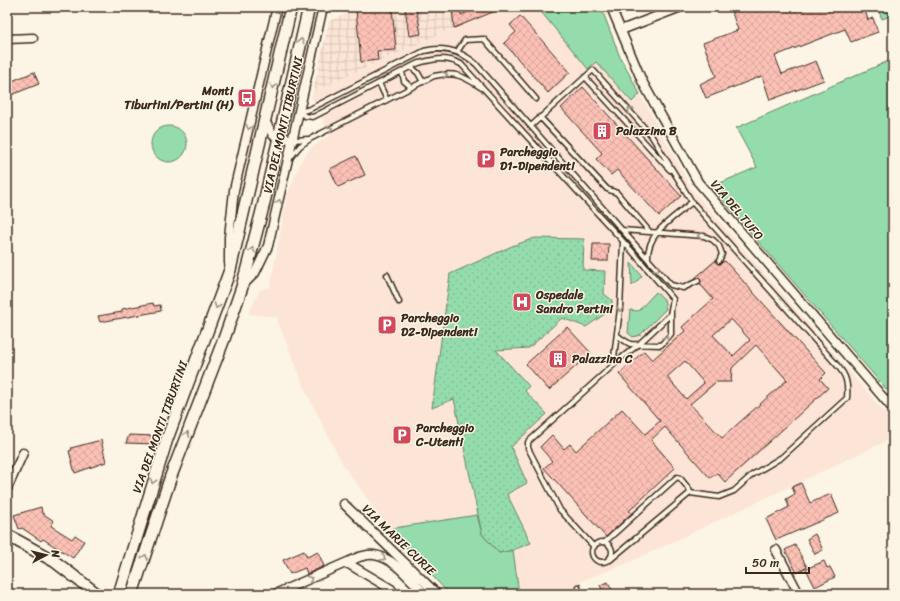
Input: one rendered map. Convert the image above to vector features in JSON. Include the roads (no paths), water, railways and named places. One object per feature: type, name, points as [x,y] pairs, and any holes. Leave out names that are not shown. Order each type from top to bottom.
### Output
[{"type":"main road","name":"VIA DEI MONTI TIBURTINI","points":[[119,594],[167,439],[230,270],[291,7]]},
{"type":"main road","name":"VIA DEI MONTI TIBURTINI","points":[[132,594],[171,476],[222,345],[242,287],[279,137],[308,7]]},
{"type":"main road","points":[[7,535],[54,561],[97,594]]},
{"type":"street","name":"VIA DEI MONTI TIBURTINI","points":[[230,270],[228,244],[234,190],[277,7]]},
{"type":"street","name":"VIA DEI MONTI TIBURTINI","points":[[242,287],[255,273],[268,246],[294,140],[323,7]]},
{"type":"street","name":"VIA DEL TUFO","points":[[611,7],[642,81],[698,182],[890,400],[893,409]]},
{"type":"street","points":[[620,30],[681,7]]},
{"type":"street","points":[[7,39],[33,38]]},
{"type":"street","points":[[264,121],[272,134],[294,140]]},
{"type":"street","points":[[7,489],[23,453]]},
{"type":"street","name":"VIA MARIE CURIE","points":[[344,504],[437,594]]},
{"type":"street","points":[[776,550],[799,594]]},
{"type":"street","points":[[275,594],[359,557],[372,554],[382,556],[391,562],[425,594]]},
{"type":"street","points":[[347,563],[391,589],[394,594]]},
{"type":"lane","points":[[457,52],[465,40],[484,39],[536,99]]},
{"type":"lane","points":[[299,112],[310,109],[418,54],[438,49],[457,52],[476,64],[671,285],[677,288],[683,288],[698,281]]},
{"type":"lane","points":[[299,112],[305,116],[313,117],[411,67],[431,59],[451,59],[461,64],[673,299],[670,337],[661,345],[657,346],[640,343],[626,343],[617,335]]},
{"type":"lane","points":[[411,67],[418,73],[423,82]]},
{"type":"lane","points":[[531,126],[593,70],[651,135],[692,202],[844,374],[848,385],[847,398],[782,457],[752,475],[734,491],[719,497],[690,493],[610,560],[603,563],[596,561],[592,554],[594,547],[600,542],[605,542],[677,477],[680,478],[689,489],[690,493]]},
{"type":"lane","points":[[402,72],[404,81],[411,87]]},
{"type":"lane","points":[[289,160],[300,146],[310,139],[411,87],[447,73],[458,74],[486,90]]},
{"type":"lane","points":[[585,77],[676,176]]},
{"type":"lane","points":[[379,83],[387,100]]},
{"type":"lane","points":[[540,117],[607,189],[617,193],[649,231]]},
{"type":"lane","points":[[294,140],[310,139]]},
{"type":"lane","points":[[648,258],[650,244],[658,232],[692,202]]},
{"type":"lane","points":[[622,230],[710,237],[722,254],[719,261]]},
{"type":"lane","points":[[613,365],[617,335],[623,242]]},
{"type":"lane","points":[[387,275],[399,302]]},
{"type":"lane","points":[[594,547],[560,510],[528,444],[529,441],[613,365],[640,343],[671,312]]},
{"type":"lane","points":[[605,542],[612,547],[613,552],[610,560]]},
{"type":"lane","points":[[578,587],[579,594]]},
{"type":"place","name":"Monti Tiburtini/Pertini (H)","points":[[247,98]]},
{"type":"place","name":"Palazzina B","points":[[602,131]]},
{"type":"place","name":"Parcheggio D1-Dipendenti","points":[[486,159]]},
{"type":"place","name":"Ospedale Sandro Pertini","points":[[522,302]]},
{"type":"place","name":"Parcheggio D2-Dipendenti","points":[[387,325]]},
{"type":"place","name":"Palazzina C","points":[[558,359]]},
{"type":"place","name":"Parcheggio C-Utenti","points":[[402,435]]}]
